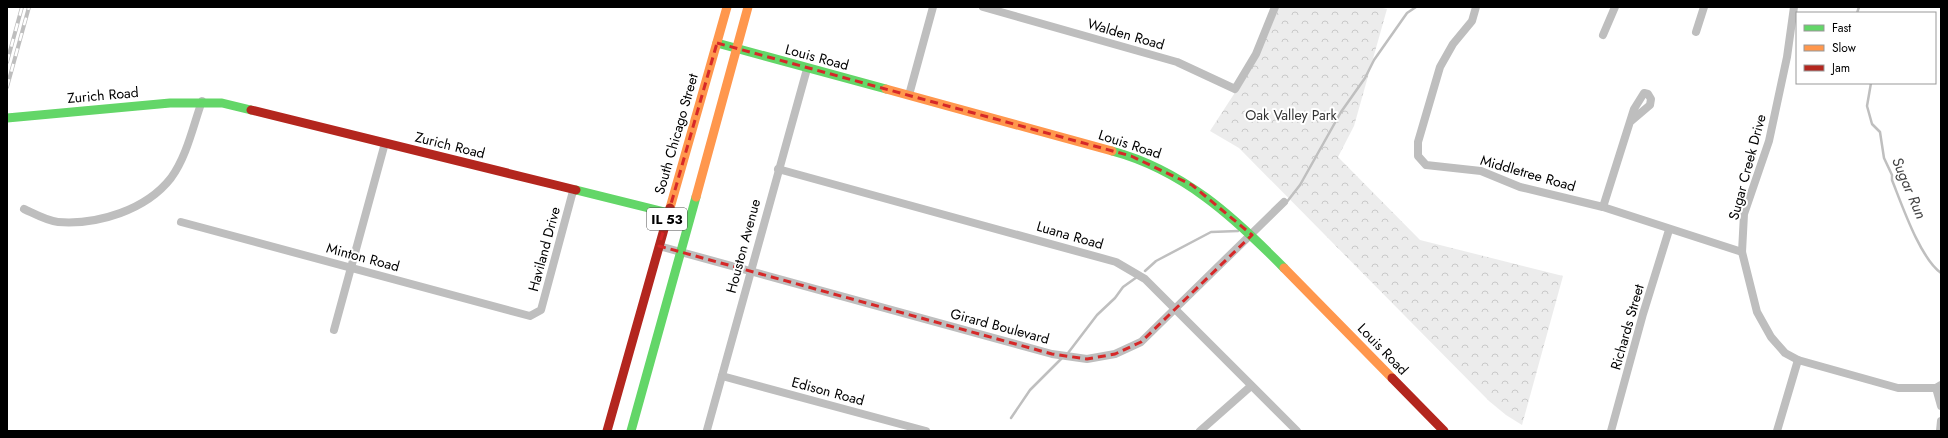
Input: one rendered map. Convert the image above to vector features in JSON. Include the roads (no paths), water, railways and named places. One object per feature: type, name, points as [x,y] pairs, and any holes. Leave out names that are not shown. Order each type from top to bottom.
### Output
[{"type":"street","name":"South Chicago Street","points":[[607,431],[727,7]]},
{"type":"street","name":"IL 53","points":[[631,431],[748,7]]},
{"type":"street","points":[[909,95],[933,7]]},
{"type":"street","name":"Walden Road","points":[[983,7],[1177,62],[1235,89],[1256,54],[1275,7]]},
{"type":"street","name":"Middletree Road","points":[[1476,7],[1472,21],[1453,44],[1440,67],[1418,142],[1418,156],[1426,165],[1481,172],[1520,187],[1603,207],[1669,230],[1742,252]]},
{"type":"street","points":[[1602,35],[1615,7]]},
{"type":"street","points":[[1696,32],[1704,7]]},
{"type":"street","name":"Sugar Creek Drive","points":[[1794,7],[1787,57],[1770,141],[1744,214],[1742,252],[1757,312],[1771,337],[1785,353],[1798,360],[1898,388],[1939,387]]},
{"type":"street","name":"Louis Road","points":[[717,43],[1131,156],[1161,168],[1192,185],[1213,200],[1252,235],[1444,431]]},
{"type":"street","name":"Houston Avenue","points":[[707,430],[807,68]]},
{"type":"street","points":[[24,209],[57,222],[86,221],[112,216],[152,196],[171,178],[182,159],[202,101]]},
{"type":"street","name":"Zurich Road","points":[[7,118],[202,101],[241,106],[573,191],[689,218]]},
{"type":"street","points":[[1603,207],[1630,122]]},
{"type":"street","points":[[334,330],[385,143]]},
{"type":"street","name":"Luana Road","points":[[778,169],[1116,262],[1145,278],[1296,431]]},
{"type":"street","name":"Haviland Drive","points":[[537,313],[541,310],[573,191]]},
{"type":"street","name":"Girard Boulevard","points":[[659,246],[1052,354],[1087,359],[1115,354],[1141,342],[1284,202]]},
{"type":"street","name":"Minton Road","points":[[182,222],[530,316],[537,313]]},
{"type":"street","name":"Richards Street","points":[[1611,431],[1643,314],[1669,230]]},
{"type":"street","points":[[1777,431],[1798,360]]},
{"type":"street","name":"Edison Road","points":[[722,376],[926,431]]},
{"type":"street","points":[[1200,431],[1252,386]]},
{"type":"street","points":[[1939,387],[1941,406]]},
{"type":"street","points":[[1940,431],[1941,421]]},
{"type":"waterway","points":[[1286,203],[1300,185],[1341,112],[1365,78],[1374,60],[1407,13],[1416,7]]},
{"type":"waterway","name":"Sugar Run","points":[[1857,12],[1859,7]]},
{"type":"waterway","name":"Sugar Run","points":[[1871,84],[1867,106],[1872,124],[1880,132],[1884,158],[1892,175],[1892,180],[1919,244],[1933,266],[1941,273]]},
{"type":"waterway","points":[[1145,271],[1156,261],[1211,232],[1238,231]]},
{"type":"waterway","points":[[1068,353],[1097,315],[1115,298],[1123,287],[1137,277]]},
{"type":"waterway","points":[[1011,418],[1030,390],[1062,358]]},
{"type":"railway","points":[[7,62],[22,7]]},
{"type":"railway","points":[[7,87],[29,7]]},
{"type":"park label","name":"Oak Valley Park","points":[[1291,115]]}]
